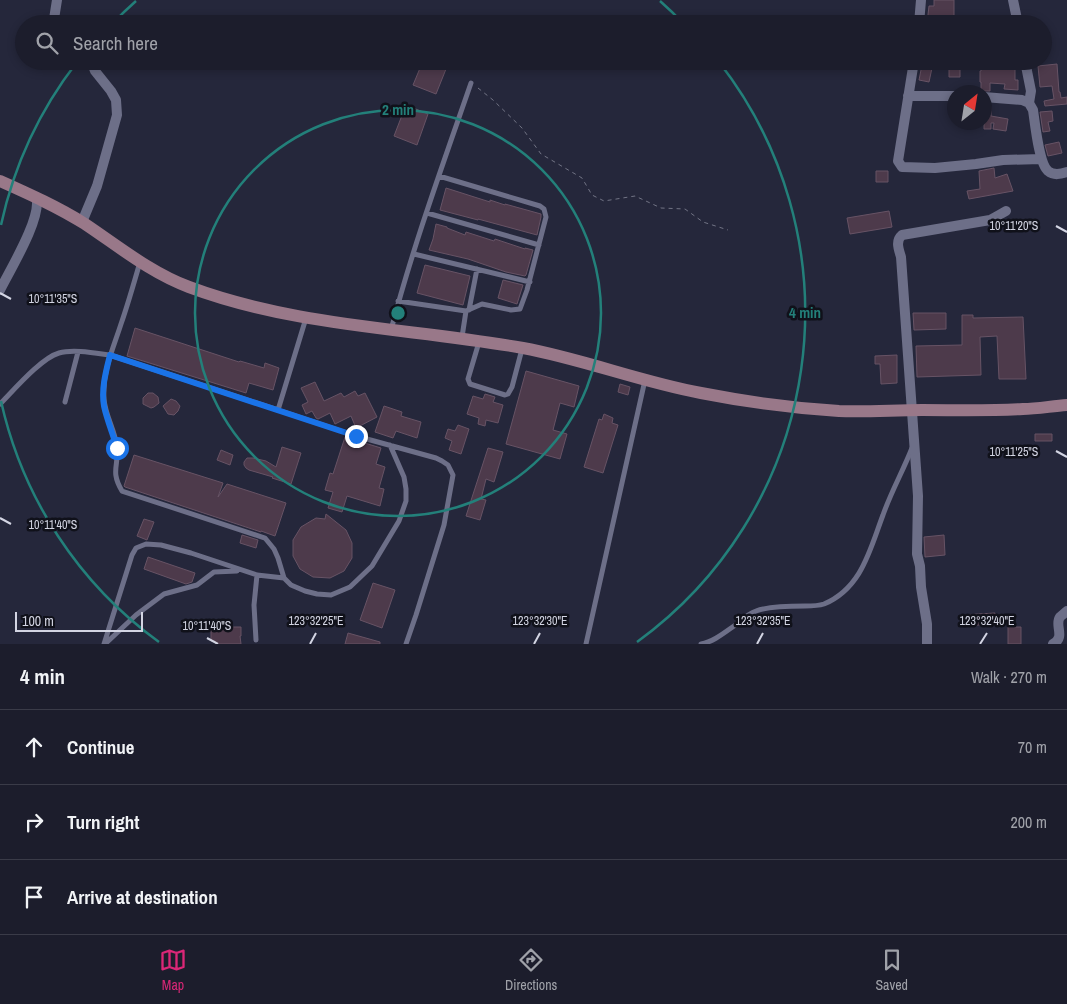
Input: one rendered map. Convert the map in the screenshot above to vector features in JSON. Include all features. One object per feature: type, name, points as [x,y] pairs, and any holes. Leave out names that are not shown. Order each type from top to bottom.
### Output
[{"type":"street","points":[[55,15],[57,0]]},
{"type":"street","points":[[920,15],[922,0]]},
{"type":"street","points":[[1013,0],[1016,15]]},
{"type":"street","points":[[82,222],[97,186],[118,115],[116,100],[95,70]]},
{"type":"street","points":[[912,70],[898,161],[902,167],[935,168],[1003,160],[1041,159]]},
{"type":"street","points":[[1027,70],[1031,92],[1029,103],[1033,110],[1041,159],[1048,172],[1059,175],[1067,172]]},
{"type":"street","points":[[908,96],[947,96]]},
{"type":"street","points":[[992,98],[1016,99],[1029,103]]},
{"type":"street","points":[[0,181],[36,197],[82,222],[140,262],[185,286],[269,311],[306,318],[522,348],[556,355],[698,393],[790,408],[842,411],[1024,409],[1067,405]]},
{"type":"street","points":[[0,290],[34,220],[38,202],[36,197]]},
{"type":"street","points":[[927,644],[927,624],[917,554],[918,496],[913,444],[913,410],[901,257],[897,241],[902,236],[990,220],[1006,211]]},
{"type":"street","points":[[1053,644],[1059,638],[1058,620],[1067,612]]},
{"type":"lane","points":[[391,330],[398,301],[438,176],[471,83]]},
{"type":"lane","points":[[398,301],[468,310],[482,304],[511,310],[520,309],[524,301],[546,217],[544,210],[540,206],[438,176]]},
{"type":"lane","points":[[427,212],[539,245]]},
{"type":"lane","points":[[414,254],[530,282]]},
{"type":"lane","points":[[140,262],[110,355],[106,374],[104,400],[117,448],[115,477],[122,491],[265,538],[274,549],[284,578],[305,591],[331,595],[350,587],[372,566],[399,521],[406,501],[406,489],[404,478],[390,445]]},
{"type":"lane","points":[[462,339],[477,269]]},
{"type":"lane","points":[[278,410],[306,318]]},
{"type":"lane","points":[[480,341],[468,379],[470,384],[505,395],[508,394],[512,387],[522,348]]},
{"type":"lane","points":[[65,402],[78,352]]},
{"type":"lane","points":[[0,404],[24,379],[59,353],[97,353],[110,355],[356,436],[442,460],[448,465],[453,475],[444,524],[406,644]]},
{"type":"lane","points":[[586,644],[646,380]]},
{"type":"lane","points":[[701,644],[712,641],[758,610],[822,605],[846,591],[852,585],[864,565],[878,532],[883,514],[896,483],[904,470],[913,444]]},
{"type":"lane","points":[[104,644],[132,555],[136,548],[146,544],[161,545],[191,553],[257,575],[284,578]]},
{"type":"lane","points":[[104,644],[136,615],[164,594],[197,586],[214,572],[241,571]]},
{"type":"lane","points":[[256,640],[254,606],[257,575]]},
{"type":"path","points":[[471,83],[493,100],[522,128],[541,154],[582,178],[592,195],[604,201],[634,196],[661,208],[684,209],[702,222],[728,230]]},
{"type":"building","points":[[934,0],[954,0],[954,15],[928,15],[929,6],[934,6]]},
{"type":"building","points":[[1057,64],[1059,92],[1061,98],[1067,97],[1067,104],[1045,106],[1044,101],[1054,99],[1052,86],[1040,87],[1038,70],[1052,70],[1052,65]]},
{"type":"building","points":[[419,70],[446,70],[436,94],[413,85]]},
{"type":"building","points":[[921,70],[932,70],[929,82],[919,80]]},
{"type":"building","points":[[949,70],[960,70],[960,77],[949,77]]},
{"type":"building","points":[[1015,70],[1018,90],[1004,89],[1005,84],[990,83],[990,85],[981,85],[980,71]]},
{"type":"building","points":[[406,105],[428,114],[417,145],[394,136]]},
{"type":"building","points":[[1052,111],[1053,121],[1048,122],[1050,131],[1043,132],[1040,112]]},
{"type":"building","points":[[992,116],[1008,119],[1006,131],[993,129],[994,123],[992,123]]},
{"type":"building","points":[[1059,142],[1062,153],[1048,156],[1045,145]]},
{"type":"building","points":[[994,168],[995,178],[1007,174],[1013,191],[969,199],[967,191],[980,189],[979,171]]},
{"type":"building","points":[[876,171],[888,171],[888,182],[876,182]]},
{"type":"building","points":[[446,188],[490,202],[490,200],[541,214],[537,235],[440,210]]},
{"type":"building","points":[[889,211],[892,227],[850,234],[847,218]]},
{"type":"building","points":[[436,224],[465,235],[466,232],[533,250],[526,275],[506,272],[468,259],[429,250]]},
{"type":"building","points":[[425,265],[470,276],[463,305],[417,293]]},
{"type":"building","points":[[503,280],[523,285],[517,304],[498,298]]},
{"type":"building","points":[[913,313],[946,313],[946,329],[914,330]]},
{"type":"building","points":[[962,315],[973,315],[973,318],[1023,317],[1026,379],[999,379],[997,336],[980,337],[981,375],[917,377],[916,346],[962,345]]},
{"type":"building","points":[[135,328],[239,362],[264,368],[265,363],[279,368],[273,390],[249,383],[246,393],[127,356]]},
{"type":"building","points":[[897,355],[897,383],[881,384],[880,364],[875,364],[875,356]]},
{"type":"building","points":[[526,371],[579,386],[574,407],[560,403],[553,430],[567,434],[560,459],[506,444]]},
{"type":"building","points":[[315,382],[324,401],[341,393],[344,397],[355,391],[358,396],[365,393],[377,417],[356,428],[351,416],[335,424],[330,413],[318,419],[312,411],[306,414],[302,405],[308,402],[301,388]]},
{"type":"building","points":[[620,384],[630,387],[628,395],[618,392]]},
{"type":"building","points":[[148,393],[153,393],[158,397],[159,403],[151,408],[143,404],[143,398]]},
{"type":"building","points":[[485,394],[495,397],[493,402],[503,405],[498,423],[486,420],[485,426],[478,424],[479,418],[467,414],[473,396],[483,399]]},
{"type":"building","points":[[171,399],[180,406],[174,415],[168,414],[163,406]]},
{"type":"building","points":[[384,406],[402,412],[401,416],[421,422],[417,438],[396,431],[393,438],[375,432]]},
{"type":"building","points":[[604,414],[613,418],[612,423],[618,425],[603,473],[584,467],[599,419],[602,420]]},
{"type":"building","points":[[458,425],[469,429],[461,454],[449,450],[452,441],[445,438],[448,429],[455,431]]},
{"type":"building","points":[[1035,434],[1052,434],[1052,441],[1035,441]]},
{"type":"building","points":[[345,437],[381,448],[376,464],[385,467],[379,488],[384,489],[380,506],[347,496],[342,512],[328,508],[333,492],[325,490],[330,473],[333,474]]},
{"type":"building","points":[[282,447],[301,453],[291,484],[249,470],[244,465],[247,458],[253,458],[266,461],[276,467]]},
{"type":"building","points":[[488,448],[503,452],[494,482],[486,479],[481,499],[486,500],[480,520],[466,516]]},
{"type":"building","points":[[221,450],[233,455],[230,465],[217,460]]},
{"type":"building","points":[[134,455],[223,483],[218,497],[227,484],[286,503],[275,536],[125,487]]},
{"type":"building","points":[[326,514],[346,530],[352,543],[352,558],[344,571],[330,578],[313,577],[300,569],[293,556],[293,540],[301,527],[316,518],[325,519]]},
{"type":"building","points":[[144,519],[154,522],[147,540],[137,536]]},
{"type":"building","points":[[242,535],[258,540],[256,548],[240,543]]},
{"type":"building","points":[[944,535],[945,555],[925,557],[924,537]]},
{"type":"building","points":[[148,557],[195,573],[192,582],[186,584],[144,569]]},
{"type":"building","points":[[373,583],[395,590],[382,628],[360,620]]},
{"type":"building","points":[[995,613],[996,624],[962,626],[962,615]]},
{"type":"building","points":[[211,627],[241,627],[241,644],[216,644],[215,641],[211,641]]},
{"type":"building","points":[[1008,627],[1021,627],[1021,644],[1008,644]]},
{"type":"building","points":[[348,633],[380,642],[380,644],[345,644]]},
{"type":"route","points":[[117,448],[104,400],[110,355],[356,436]]}]
